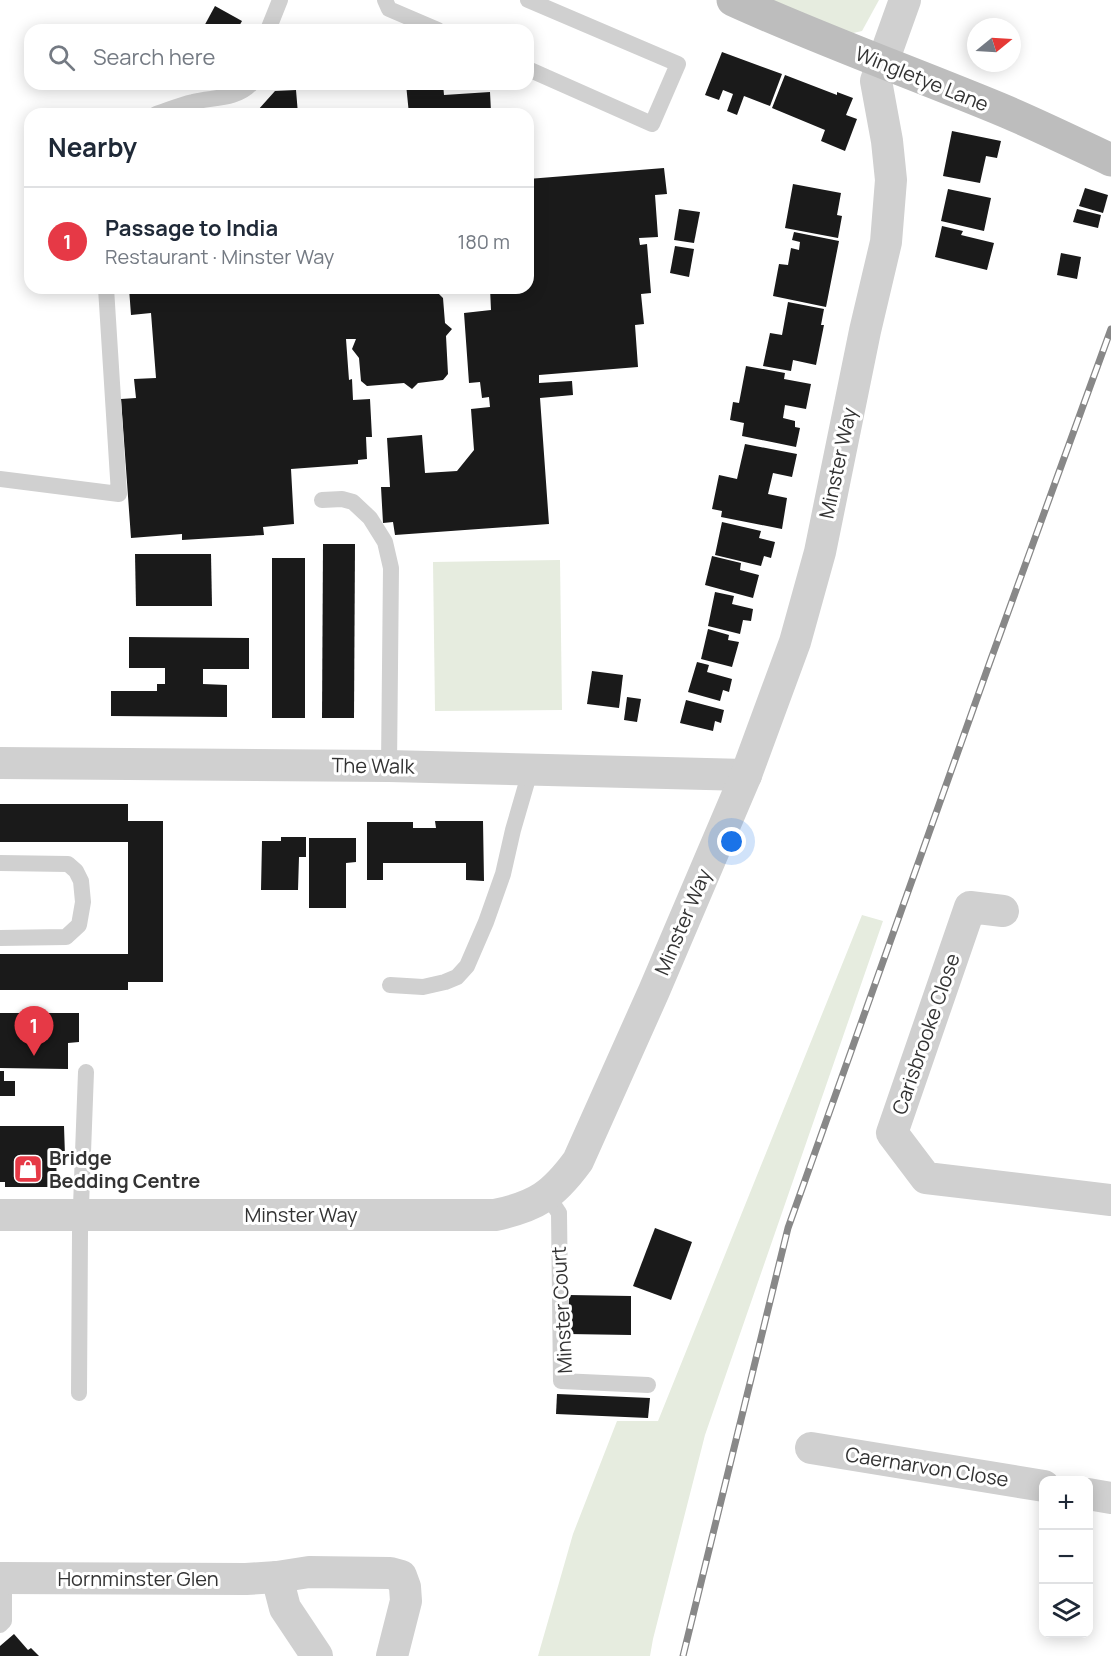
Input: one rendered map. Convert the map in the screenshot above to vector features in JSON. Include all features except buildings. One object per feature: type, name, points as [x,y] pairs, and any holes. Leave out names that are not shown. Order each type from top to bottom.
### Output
[{"type":"street","name":"Wingletye Lane","points":[[733,0],[849,50],[1010,113],[1106,158]]},
{"type":"street","name":"Minster Way","points":[[0,1215],[495,1215],[531,1205],[564,1181],[578,1161],[654,991],[746,774],[795,642],[819,552],[886,242],[891,180],[887,141],[876,81],[905,0]]},
{"type":"street","name":"The Walk","points":[[0,763],[531,768],[746,774]]},
{"type":"street","name":"Carisbrooke Close","points":[[1003,911],[970,907],[892,1133],[926,1178],[1111,1200]]},
{"type":"street","name":"Caernarvon Close","points":[[811,1448],[1039,1485]]},
{"type":"street","points":[[1093,1495],[1111,1498]]},
{"type":"street","name":"Hornminster Glen","points":[[2,1578],[246,1579],[309,1572],[390,1573],[401,1576],[406,1601],[392,1656]]},
{"type":"street","points":[[277,1577],[285,1608],[317,1656]]},
{"type":"lane","points":[[270,24],[279,0]]},
{"type":"lane","points":[[385,0],[389,9],[424,24]]},
{"type":"lane","points":[[528,0],[678,64],[652,124],[534,72]]},
{"type":"lane","points":[[174,108],[193,102],[230,96],[244,90]]},
{"type":"lane","points":[[0,479],[119,494],[106,294]]},
{"type":"lane","points":[[322,500],[342,499],[353,502],[370,518],[385,542],[391,567],[389,766]]},
{"type":"lane","points":[[390,985],[423,987],[445,982],[457,977],[467,966],[503,874],[531,768]]},
{"type":"lane","points":[[0,863],[68,864],[81,881],[83,902],[79,925],[66,937],[0,938]]},
{"type":"lane","points":[[80,1393],[81,1216],[86,1072]]},
{"type":"lane","name":"Minster Court","points":[[547,1195],[559,1213],[561,1382],[648,1385]]},
{"type":"lane","points":[[0,1625],[4,1621],[2,1578]]},
{"type":"shaded area","points":[[765,0],[879,0],[862,31],[849,34]]},
{"type":"shaded area","points":[[560,560],[562,710],[435,711],[433,562]]},
{"type":"shaded area","points":[[862,915],[883,921],[705,1435],[650,1656],[538,1656],[573,1534],[617,1421],[658,1421]]},
{"type":"railway","points":[[683,1656],[788,1228],[1111,329]]},
{"type":"place","name":"Passage to India","points":[[34,1056]]},
{"type":"place","name":"Bridge Bedding Centre","points":[[28,1169]]}]
